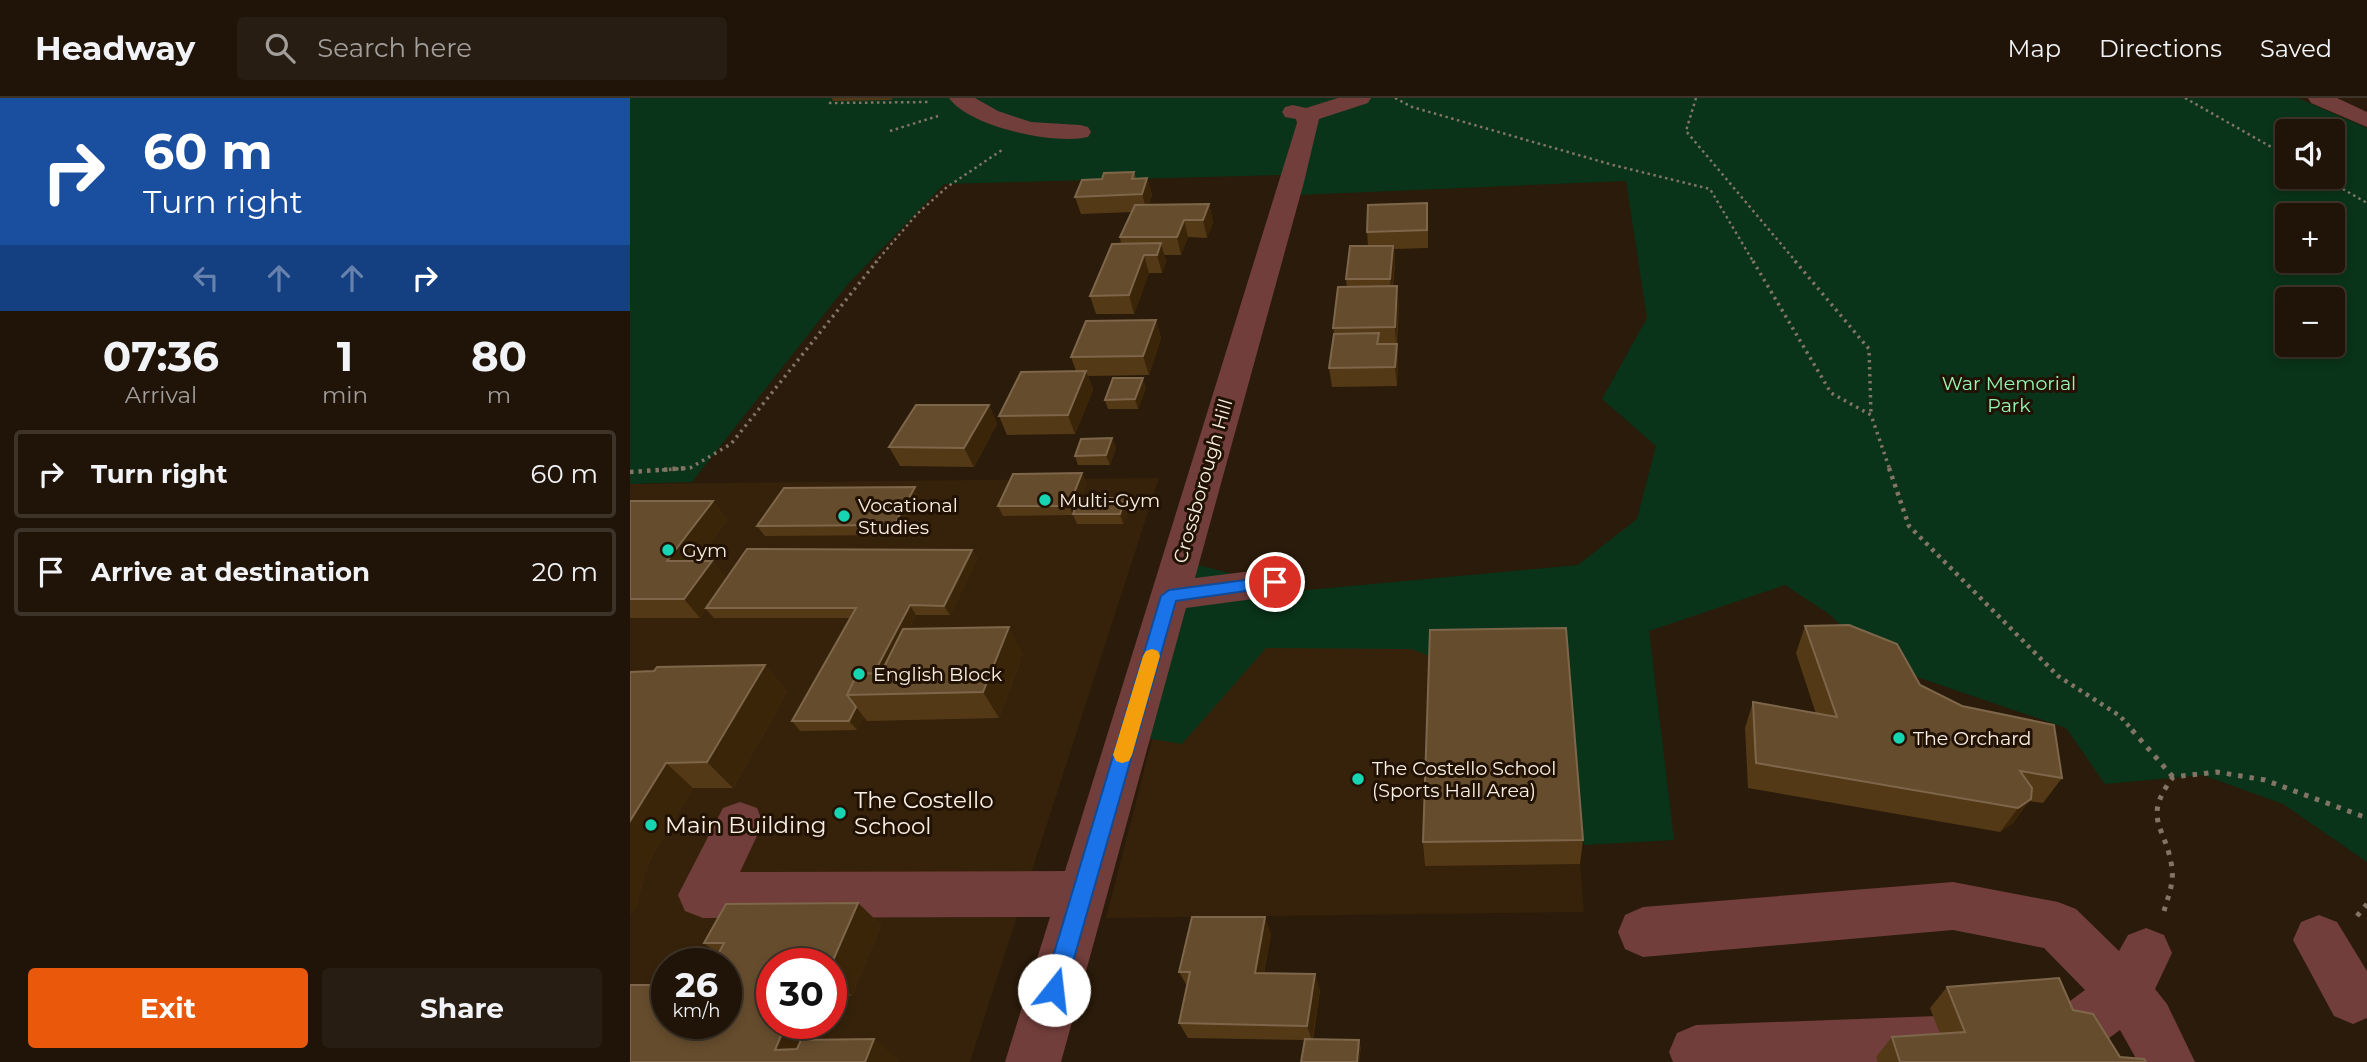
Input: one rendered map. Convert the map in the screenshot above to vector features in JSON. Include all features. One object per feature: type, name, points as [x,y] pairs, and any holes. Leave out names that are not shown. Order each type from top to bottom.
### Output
[{"type":"street","name":"Crossborough Hill","points":[[1033,1062],[1292,182],[1308,123],[1300,114],[1360,98]]},
{"type":"street","points":[[2319,98],[2367,120]]},
{"type":"street","points":[[968,104],[1028,131],[1080,132]]},
{"type":"street","points":[[1169,596],[1275,582]]},
{"type":"street","points":[[740,823],[703,895],[1082,894]]},
{"type":"street","points":[[1643,932],[1953,906],[2058,926],[2121,968],[2167,1062]]},
{"type":"street","points":[[2319,940],[2353,997]]},
{"type":"street","points":[[2070,1034],[2121,968]]},
{"type":"street","points":[[1696,1052],[1943,1043]]},
{"type":"path","points":[[835,98],[830,103],[968,104]]},
{"type":"path","points":[[1395,98],[1412,107],[1710,189],[1831,393],[1871,415]]},
{"type":"path","points":[[1696,98],[1686,131],[1870,349],[1871,415],[1909,526],[2058,676],[2120,716],[2173,777]]},
{"type":"path","points":[[2185,98],[2275,149]]},
{"type":"path","points":[[891,131],[968,104]]},
{"type":"path","points":[[630,472],[690,468],[731,444],[856,285],[917,214],[947,187],[1028,131]]},
{"type":"path","points":[[2343,189],[2367,203]]},
{"type":"path","points":[[2121,968],[2163,915],[2173,870],[2155,815],[2159,793],[2173,777],[2217,772],[2265,780],[2367,818]]},
{"type":"shaded area","name":"The Costello School","points":[[1159,478],[970,1062],[630,1062],[630,484]]},
{"type":"shaded area","name":"The Costello School (Sports Hall Area)","points":[[1564,642],[1584,912],[1106,918],[1176,647]]},
{"type":"green space","name":"War Memorial Park","points":[[630,98],[2298,98],[2367,128],[2367,862],[2283,804],[2203,775],[2105,784],[2066,728],[1882,665],[1829,614],[1785,585],[1649,631],[1674,840],[1584,845],[1545,658],[1432,657],[1411,649],[1266,648],[1182,744],[1128,735],[1180,560],[1297,591],[1578,565],[1637,519],[1656,446],[1602,399],[1647,318],[1626,181],[1276,196],[1281,175],[944,184],[848,284],[692,482],[630,484]]},
{"type":"building","points":[[1134,172],[1132,179],[1147,178],[1142,194],[1075,197],[1082,180],[1102,179],[1104,173]]},
{"type":"building","points":[[1427,203],[1427,230],[1367,232],[1368,205]]},
{"type":"building","points":[[1209,204],[1203,220],[1184,220],[1177,237],[1120,237],[1135,205]]},
{"type":"building","points":[[1161,243],[1157,255],[1144,255],[1129,295],[1090,296],[1112,244]]},
{"type":"building","points":[[1350,246],[1393,246],[1390,279],[1346,279]]},
{"type":"building","points":[[1397,286],[1395,327],[1333,328],[1338,287]]},
{"type":"building","points":[[1156,320],[1143,356],[1071,357],[1086,321]]},
{"type":"building","points":[[1379,333],[1377,344],[1397,344],[1395,367],[1329,368],[1334,334]]},
{"type":"building","points":[[1086,371],[1068,415],[999,416],[1021,372]]},
{"type":"building","points":[[1113,378],[1143,378],[1135,399],[1105,400]]},
{"type":"building","points":[[916,405],[989,405],[964,448],[889,447]]},
{"type":"building","points":[[1112,438],[1106,455],[1075,456],[1081,439]]},
{"type":"building","name":"Multi-Gym","points":[[1082,473],[1069,506],[998,506],[1013,474]]},
{"type":"building","name":"Vocational Studies","points":[[915,487],[894,525],[757,526],[784,488]]},
{"type":"building","points":[[1079,498],[1125,498],[1120,514],[1073,514]]},
{"type":"building","points":[[630,501],[713,501],[667,561],[712,561],[684,599],[630,599]]},
{"type":"building","name":"English Block","points":[[747,549],[972,550],[944,606],[910,605],[874,673],[857,674],[847,695],[856,707],[849,721],[792,721],[856,608],[706,608]]},
{"type":"building","name":"The Orchard","points":[[1849,625],[1897,644],[1920,685],[1962,706],[2054,725],[2062,778],[2020,771],[2032,788],[2031,799],[2018,808],[1756,763],[1753,702],[1837,717],[1805,626]]},
{"type":"building","points":[[1009,627],[983,692],[847,695],[857,674],[881,673],[903,629]]},
{"type":"building","points":[[1566,628],[1583,840],[1423,842],[1430,630]]},
{"type":"building","points":[[765,665],[707,762],[666,763],[630,821],[630,672],[654,671],[657,667]]},
{"type":"building","points":[[858,903],[838,948],[756,948],[756,1039],[780,1039],[775,1050],[797,1049],[801,1040],[874,1039],[865,1062],[630,1062],[630,985],[651,985],[651,1039],[742,1039],[742,948],[721,948],[724,943],[704,943],[726,904]]},
{"type":"building","points":[[1192,917],[1265,917],[1255,973],[1315,974],[1307,1026],[1179,1023],[1190,972],[1179,972]]},
{"type":"building","points":[[2059,978],[2073,1010],[2093,1014],[2120,1057],[2144,1059],[2146,1062],[1900,1062],[1892,1037],[1965,1032],[1947,987]]},
{"type":"building","points":[[1305,1039],[1359,1040],[1357,1062],[1301,1062]]},
{"type":"slow traffic","points":[[1122,755],[1152,656]]},
{"type":"place","name":"Multi-Gym","points":[[1045,500]]},
{"type":"place","name":"Vocational Studies","points":[[844,516]]},
{"type":"place","name":"Gym","points":[[668,550]]},
{"type":"place","name":"English Block","points":[[859,674]]},
{"type":"place","name":"The Orchard","points":[[1899,738]]},
{"type":"place","name":"The Costello School (Sports Hall Area)","points":[[1358,779]]},
{"type":"place","name":"The Costello School","points":[[840,813]]},
{"type":"place","name":"Main Building","points":[[651,825]]},
{"type":"route","points":[[1054,990],[1169,596],[1275,582]]}]
